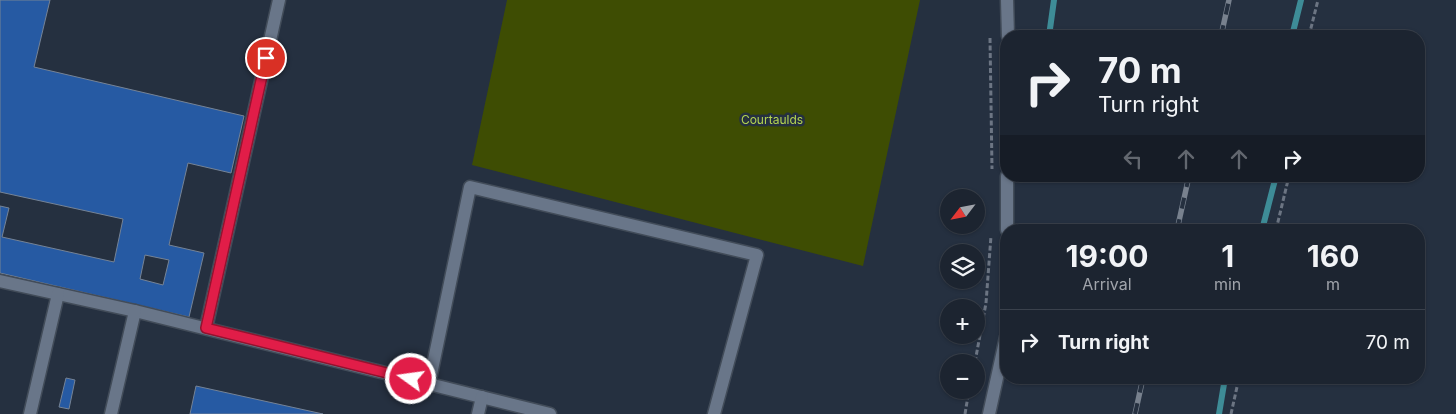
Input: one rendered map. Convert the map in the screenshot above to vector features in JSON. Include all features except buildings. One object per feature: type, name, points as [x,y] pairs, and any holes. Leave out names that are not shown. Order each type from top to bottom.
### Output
[{"type":"street","points":[[206,328],[279,0]]},
{"type":"street","points":[[1007,0],[1008,30]]},
{"type":"street","points":[[1007,182],[1007,224]]},
{"type":"street","points":[[429,384],[470,188],[757,255],[714,414]]},
{"type":"street","points":[[0,281],[206,328],[550,414]]},
{"type":"street","points":[[30,414],[58,294]]},
{"type":"street","points":[[111,414],[135,311]]},
{"type":"street","points":[[989,414],[1000,364]]},
{"type":"street","points":[[478,414],[482,397]]},
{"type":"path","points":[[1310,30],[1318,0]]},
{"type":"path","points":[[1277,224],[1288,182]]},
{"type":"path","points":[[1231,414],[1238,384]]},
{"type":"path","points":[[965,414],[968,399]]},
{"type":"green space","name":"Courtaulds","points":[[507,0],[920,0],[863,266],[472,165]]},
{"type":"waterway","points":[[1050,30],[1054,0]]},
{"type":"waterway","points":[[1294,30],[1301,0]]},
{"type":"waterway","points":[[1264,224],[1274,182]]},
{"type":"waterway","points":[[1219,414],[1224,384]]},
{"type":"railway","points":[[1222,30],[1229,0]]},
{"type":"railway","points":[[1178,224],[1188,182]]},
{"type":"railway","points":[[1135,414],[1142,384]]},
{"type":"route","points":[[266,58],[206,328],[411,379]]}]
